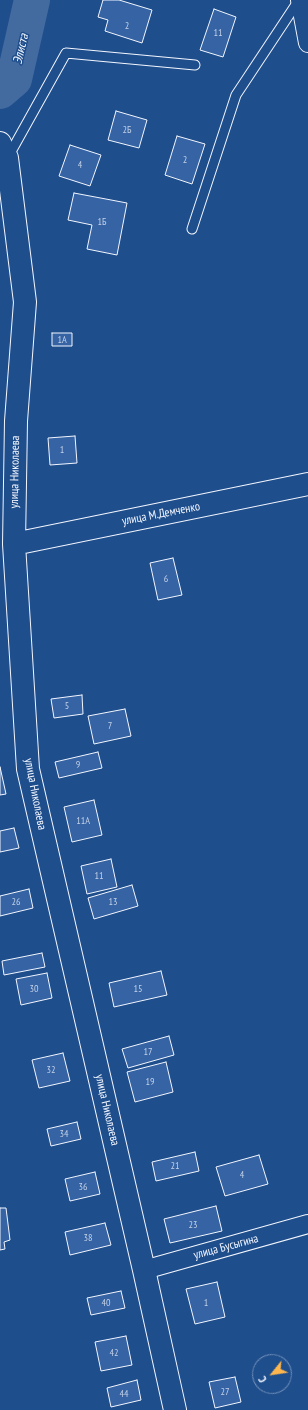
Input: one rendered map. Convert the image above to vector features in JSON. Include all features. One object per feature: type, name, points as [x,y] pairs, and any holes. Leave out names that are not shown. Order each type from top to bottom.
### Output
[{"type":"street","points":[[299,0],[308,43]]},
{"type":"street","name":"улица Николаева","points":[[3,151],[25,302],[16,421],[14,544],[28,769],[175,1410]]},
{"type":"street","name":"улица М.Демченко","points":[[14,544],[308,484]]},
{"type":"street","name":"улица Бусыгина","points":[[144,1270],[308,1224]]},
{"type":"lane","points":[[192,229],[236,95],[299,0]]},
{"type":"lane","points":[[3,151],[66,53],[195,65]]},
{"type":"building","points":[[103,0],[119,0],[152,10],[142,43],[105,31],[108,20],[98,17]]},
{"type":"building","points":[[214,9],[236,17],[223,57],[200,50]]},
{"type":"building","points":[[116,111],[147,120],[139,148],[108,140]]},
{"type":"building","points":[[177,136],[205,144],[192,184],[165,175]]},
{"type":"building","points":[[70,145],[101,155],[90,186],[59,176]]},
{"type":"building","points":[[74,193],[127,203],[117,255],[87,249],[92,225],[68,220]]},
{"type":"building","points":[[52,333],[72,333],[72,346],[52,346]]},
{"type":"building","points":[[75,436],[77,463],[50,465],[48,438]]},
{"type":"building","points":[[173,558],[182,595],[158,600],[150,563]]},
{"type":"building","points":[[82,695],[83,714],[54,718],[51,699]]},
{"type":"building","points":[[125,709],[131,736],[94,744],[88,716]]},
{"type":"building","points":[[98,752],[102,768],[59,778],[55,762]]},
{"type":"building","points":[[0,767],[6,794],[0,795]]},
{"type":"building","points":[[94,800],[102,835],[72,842],[64,807]]},
{"type":"building","points":[[14,828],[19,848],[0,852],[0,831]]},
{"type":"building","points":[[111,859],[117,887],[87,894],[81,866]]},
{"type":"building","points":[[132,885],[138,906],[94,919],[88,898]]},
{"type":"building","points":[[29,889],[33,908],[0,916],[0,896]]},
{"type":"building","points":[[42,953],[45,967],[4,975],[2,961]]},
{"type":"building","points":[[161,971],[167,995],[114,1007],[109,983]]},
{"type":"building","points":[[47,973],[52,998],[21,1005],[16,979]]},
{"type":"building","points":[[169,1036],[174,1055],[128,1068],[122,1049]]},
{"type":"building","points":[[63,1053],[70,1081],[39,1088],[32,1060]]},
{"type":"building","points":[[166,1062],[173,1092],[135,1102],[127,1072]]},
{"type":"building","points":[[77,1122],[81,1139],[51,1146],[47,1129]]},
{"type":"building","points":[[195,1152],[199,1171],[156,1181],[152,1162]]},
{"type":"building","points":[[259,1155],[268,1184],[225,1196],[216,1167]]},
{"type":"building","points":[[95,1172],[100,1194],[70,1201],[65,1179]]},
{"type":"building","points":[[216,1206],[222,1231],[170,1243],[164,1219]]},
{"type":"building","points":[[0,1208],[6,1208],[10,1240],[4,1242],[5,1249],[0,1250]]},
{"type":"building","points":[[105,1223],[111,1245],[70,1255],[65,1232]]},
{"type":"building","points":[[217,1282],[225,1317],[195,1324],[186,1289]]},
{"type":"building","points":[[121,1291],[125,1308],[91,1315],[87,1298]]},
{"type":"building","points":[[126,1336],[132,1365],[101,1371],[95,1342]]},
{"type":"building","points":[[235,1377],[241,1402],[215,1408],[209,1382]]},
{"type":"building","points":[[137,1380],[141,1400],[111,1407],[107,1388]]},
{"type":"waterway","name":"Элиста","points":[[0,91],[14,79],[32,0]]}]
